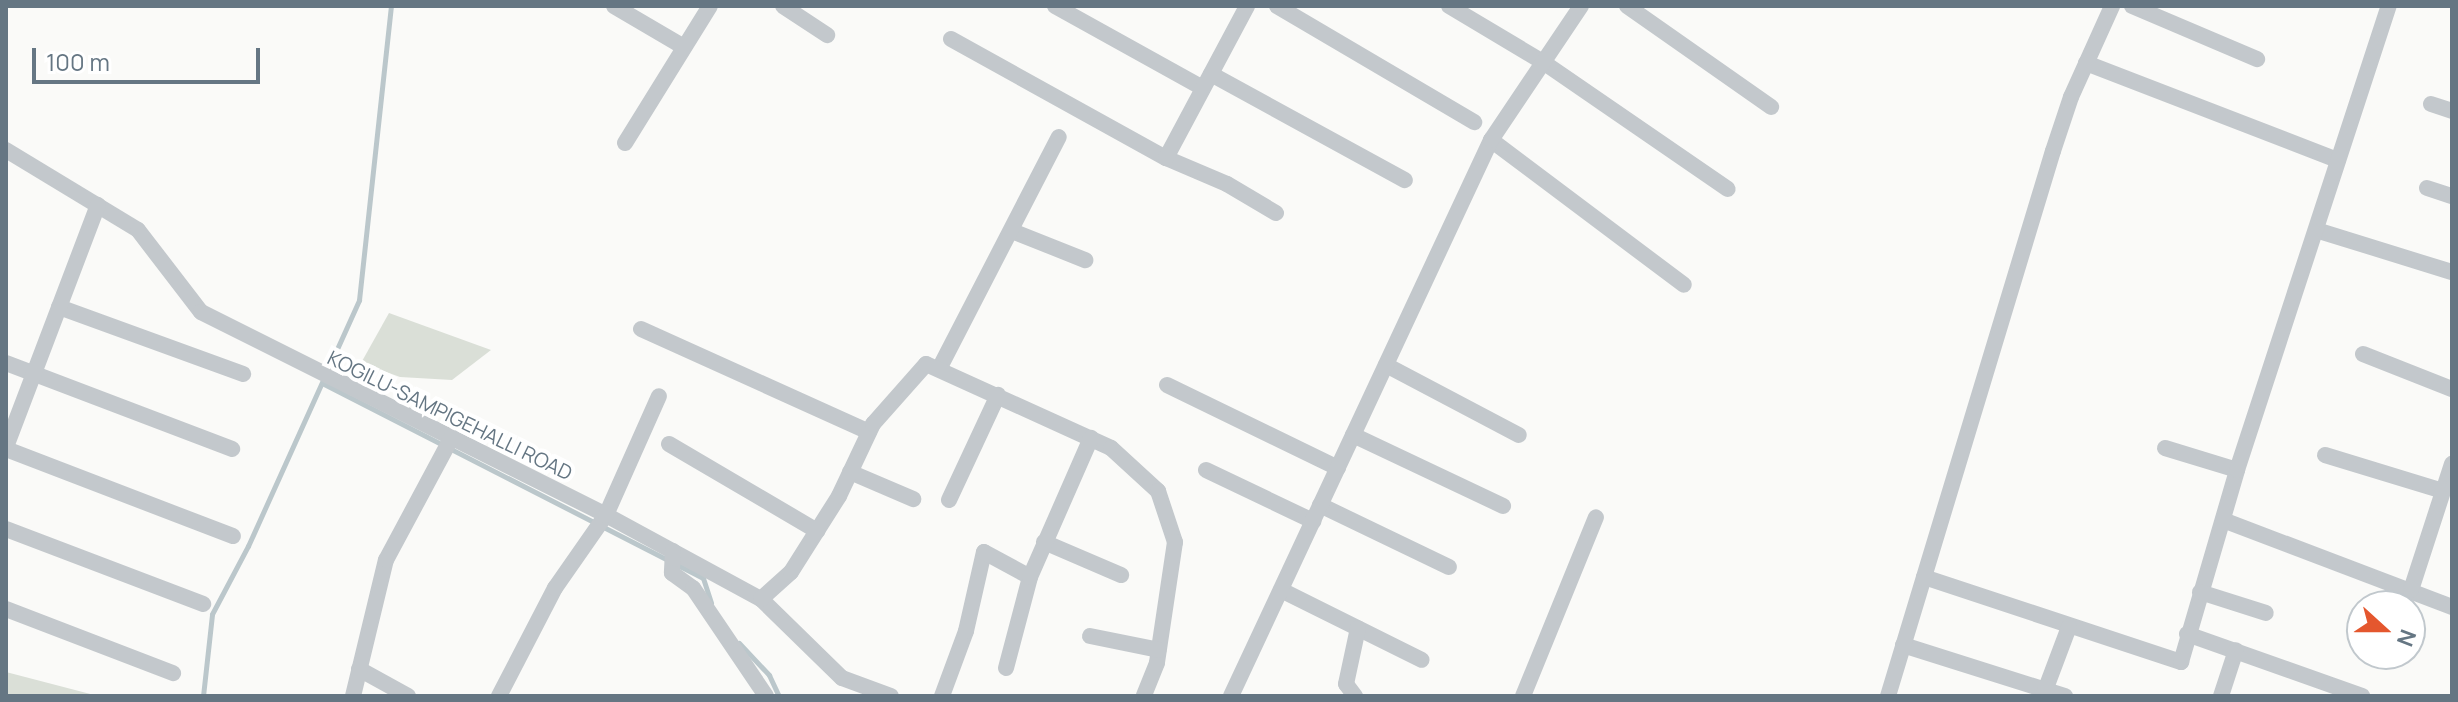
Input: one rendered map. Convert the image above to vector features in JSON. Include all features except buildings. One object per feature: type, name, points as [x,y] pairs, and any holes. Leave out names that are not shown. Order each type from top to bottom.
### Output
[{"type":"street","points":[[614,6],[684,47]]},
{"type":"street","points":[[625,143],[710,6]]},
{"type":"street","points":[[783,6],[827,35]]},
{"type":"street","points":[[1055,6],[1405,180]]},
{"type":"street","points":[[1166,158],[1247,6]]},
{"type":"street","points":[[1277,6],[1474,122]]},
{"type":"street","points":[[1449,6],[1543,62],[1728,189]]},
{"type":"street","points":[[1231,696],[1491,140],[1581,6]]},
{"type":"street","points":[[1627,6],[1771,107]]},
{"type":"street","points":[[1888,696],[2013,274],[2071,97],[2112,6]]},
{"type":"street","points":[[2132,6],[2257,59]]},
{"type":"street","points":[[1924,577],[2181,662],[2237,470],[2389,6]]},
{"type":"street","points":[[951,39],[1166,158],[1227,184],[1276,213]]},
{"type":"street","points":[[2086,63],[2338,160]]},
{"type":"street","points":[[2431,104],[2452,111]]},
{"type":"street","points":[[939,369],[1059,137]]},
{"type":"street","points":[[1491,140],[1684,285]]},
{"type":"street","name":"KOGILU-SAMPIGEHALLI ROAD","points":[[6,150],[138,230],[201,312],[606,515],[761,599],[842,678],[891,696]]},
{"type":"street","points":[[2427,188],[2452,196]]},
{"type":"street","points":[[98,205],[6,448],[233,536]]},
{"type":"street","points":[[2316,230],[2452,272]]},
{"type":"street","points":[[1012,231],[1085,260]]},
{"type":"street","points":[[59,307],[243,374]]},
{"type":"street","points":[[641,329],[869,432]]},
{"type":"street","points":[[2363,354],[2452,389]]},
{"type":"street","points":[[6,363],[232,449]]},
{"type":"street","points":[[761,599],[791,572],[850,472],[869,432],[926,364],[1111,448],[1158,491],[1175,542],[1159,650],[1144,696]]},
{"type":"street","points":[[1386,365],[1519,435]]},
{"type":"street","points":[[1167,385],[1338,468]]},
{"type":"street","points":[[949,500],[998,395]]},
{"type":"street","points":[[499,696],[555,588],[606,515],[659,396]]},
{"type":"street","points":[[1353,435],[1503,506]]},
{"type":"street","points":[[353,696],[386,560],[452,437]]},
{"type":"street","points":[[1006,668],[1030,577],[1091,438]]},
{"type":"street","points":[[669,444],[817,531]]},
{"type":"street","points":[[2165,448],[2237,470]]},
{"type":"street","points":[[2325,455],[2443,491]]},
{"type":"street","points":[[2223,520],[2411,590],[2452,464]]},
{"type":"street","points":[[1206,470],[1313,521]]},
{"type":"street","points":[[850,472],[913,499]]},
{"type":"street","points":[[1320,505],[1449,567]]},
{"type":"street","points":[[1523,696],[1596,517]]},
{"type":"street","points":[[6,529],[203,604]]},
{"type":"street","points":[[1044,542],[1121,575]]},
{"type":"street","points":[[673,551],[672,573],[693,588],[766,696]]},
{"type":"street","points":[[942,696],[966,631],[984,552],[1030,577]]},
{"type":"street","points":[[1281,590],[1422,660]]},
{"type":"street","points":[[2200,592],[2266,613]]},
{"type":"street","points":[[2426,596],[2452,607]]},
{"type":"street","points":[[6,609],[173,673]]},
{"type":"street","points":[[2044,692],[2069,627]]},
{"type":"street","points":[[1355,696],[1346,684],[1358,628]]},
{"type":"street","points":[[2187,634],[2362,696]]},
{"type":"street","points":[[1090,636],[1159,650]]},
{"type":"street","points":[[1903,645],[2044,692],[2065,696]]},
{"type":"street","points":[[2221,696],[2236,650]]},
{"type":"street","points":[[359,669],[408,696]]},
{"type":"shaded area","points":[[389,313],[491,350],[452,380],[400,377],[361,363]]},
{"type":"shaded area","points":[[6,672],[98,696],[6,696]]},
{"type":"waterway","points":[[203,696],[212,614],[248,546],[359,300],[391,6]]},
{"type":"waterway","points":[[322,383],[703,578],[711,603]]},
{"type":"waterway","points":[[739,643],[769,675],[779,696]]}]
